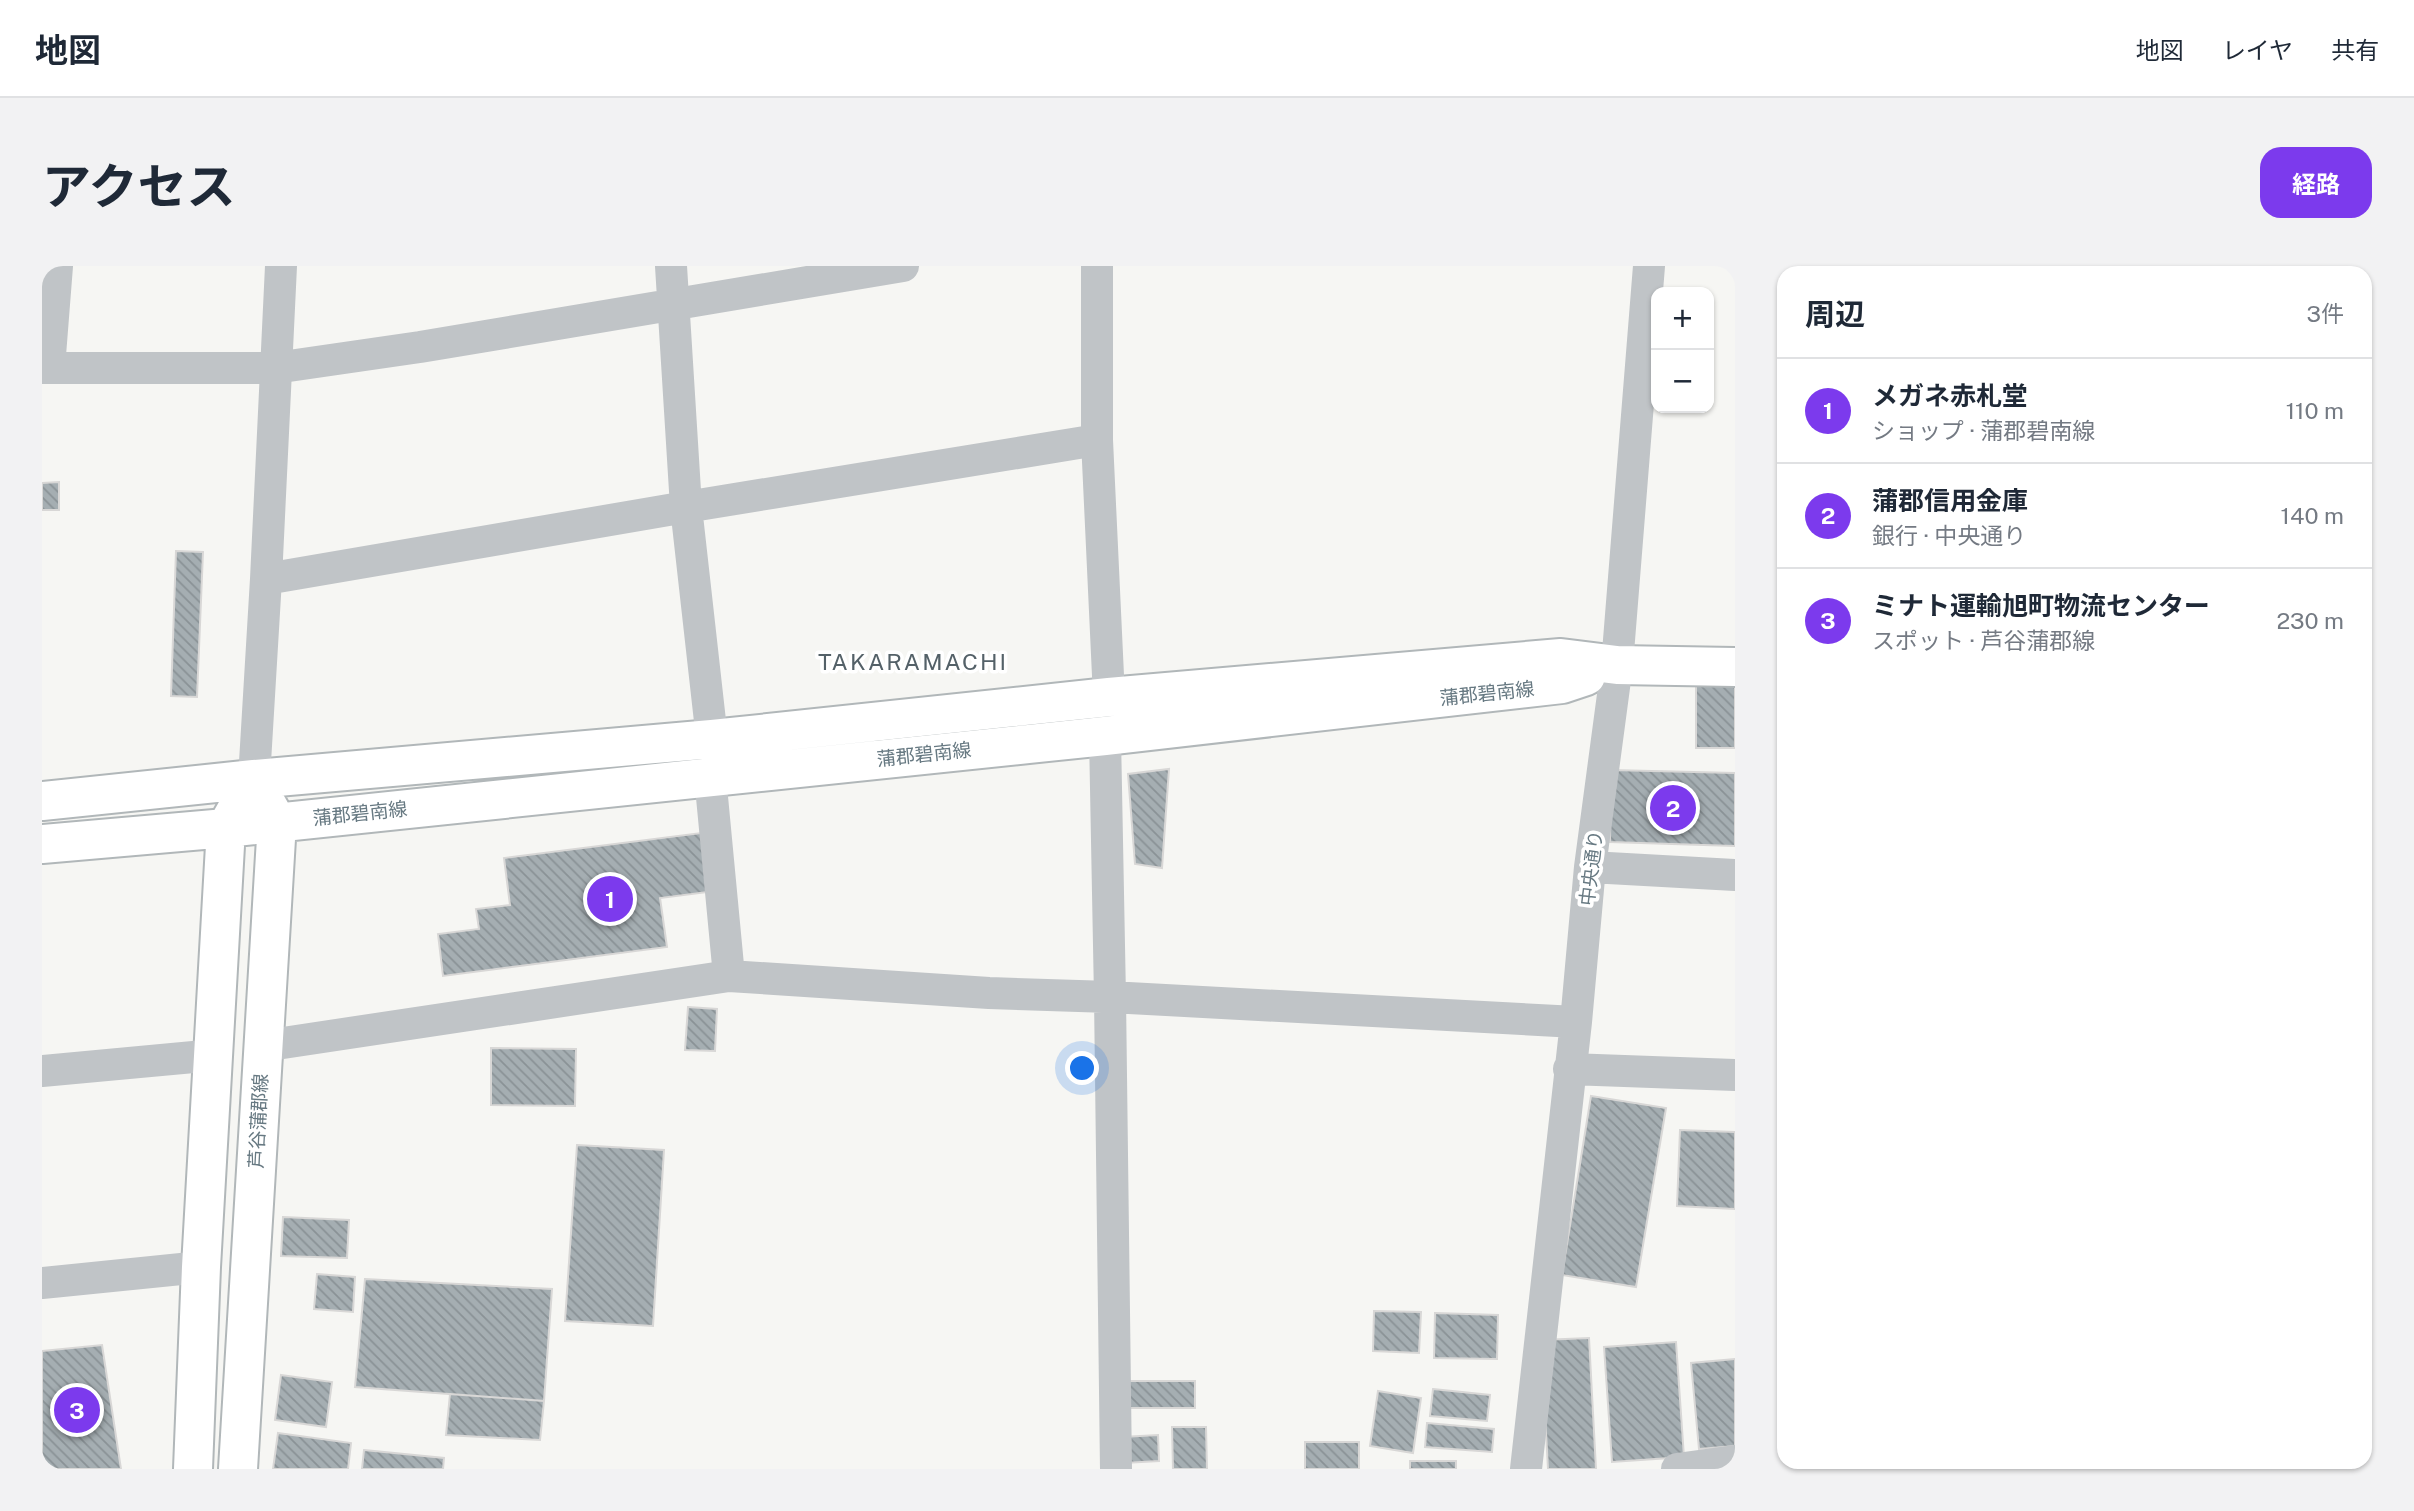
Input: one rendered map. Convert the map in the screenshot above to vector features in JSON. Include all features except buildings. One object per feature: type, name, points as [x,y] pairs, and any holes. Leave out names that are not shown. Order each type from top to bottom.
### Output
[{"type":"main road","name":"蒲郡碧南線","points":[[226,828],[1109,697],[1560,658],[1618,665],[1735,667]]},
{"type":"main road","name":"蒲郡碧南線","points":[[254,779],[1105,736],[1562,684],[1618,665]]},
{"type":"main road","points":[[42,801],[254,779]]},
{"type":"main road","points":[[254,779],[277,822]]},
{"type":"main road","points":[[193,1469],[201,1267],[226,828],[254,779]]},
{"type":"main road","name":"芦谷蒲郡線","points":[[238,1469],[277,822]]},
{"type":"main road","points":[[42,844],[226,828]]},
{"type":"street","points":[[57,266],[46,368],[275,368],[421,347],[903,266]]},
{"type":"street","points":[[254,779],[281,266]]},
{"type":"street","points":[[671,266],[686,507],[729,976]]},
{"type":"street","points":[[1097,266],[1097,440],[1109,697],[1105,736],[1116,1469]]},
{"type":"street","name":"中央通り","points":[[1526,1469],[1576,1022],[1590,867],[1618,665],[1649,266]]},
{"type":"street","points":[[266,579],[1097,440]]},
{"type":"street","points":[[1590,867],[1735,875]]},
{"type":"street","points":[[263,1046],[729,976],[989,993],[1576,1022]]},
{"type":"street","points":[[42,1071],[215,1055]]},
{"type":"street","points":[[1569,1069],[1735,1074]]},
{"type":"street","points":[[42,1283],[201,1267]]},
{"type":"street","points":[[1676,1469],[1735,1461]]},
{"type":"place","name":"蒲郡信用金庫","points":[[1673,808]]},
{"type":"place","name":"メガネ赤札堂","points":[[610,899]]},
{"type":"place","name":"ミナト運輸旭町物流センター","points":[[77,1410]]},
{"type":"district","name":"TAKARAMACHI","points":[[913,662]]}]
